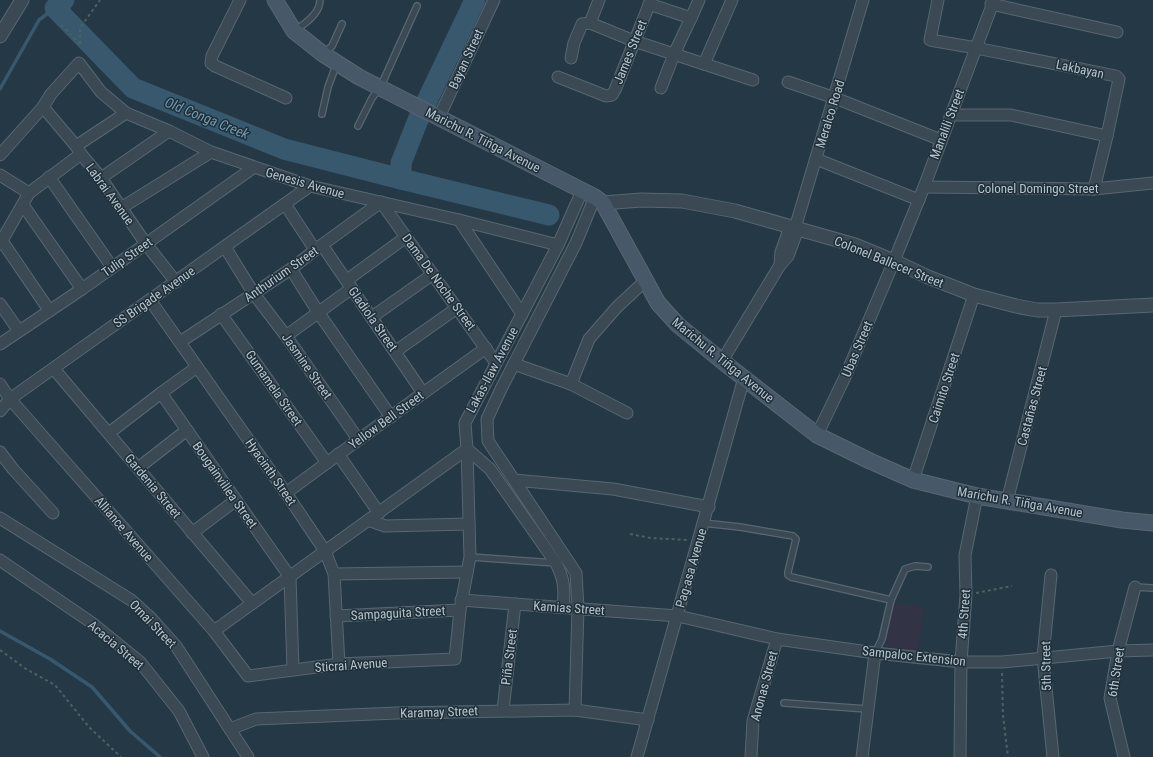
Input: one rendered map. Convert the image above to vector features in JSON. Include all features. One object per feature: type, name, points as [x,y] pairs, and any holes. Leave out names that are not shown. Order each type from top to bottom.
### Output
[{"type":"main road","name":"Marichu R. Tiñga Avenue","points":[[277,1],[294,31],[337,63],[380,88],[599,200],[658,303],[678,325],[722,362],[817,435],[870,462],[913,480],[977,496],[1122,520],[1153,523]]},
{"type":"street","points":[[0,36],[22,0]]},
{"type":"street","points":[[240,0],[212,56],[212,63],[215,66],[286,98]]},
{"type":"street","name":"Bayan Street","points":[[439,117],[494,0]]},
{"type":"street","points":[[590,23],[600,0]]},
{"type":"street","points":[[661,88],[674,54],[699,0]]},
{"type":"street","points":[[704,64],[732,0]]},
{"type":"street","name":"Meralco Road","points":[[722,362],[780,265],[788,256],[794,228],[835,98],[863,0]]},
{"type":"street","points":[[938,0],[930,40],[976,48]]},
{"type":"street","points":[[650,2],[691,18]]},
{"type":"street","name":"James Street","points":[[558,77],[606,96],[610,96],[615,90],[650,2]]},
{"type":"street","points":[[992,2],[1117,32]]},
{"type":"street","name":"Manalili Street","points":[[894,261],[924,187],[992,2]]},
{"type":"street","points":[[571,58],[574,43],[582,24],[590,23],[674,54],[753,80]]},
{"type":"street","name":"Lakbayan","points":[[976,48],[1116,76],[1119,79],[1094,189]]},
{"type":"street","name":"Genesis Avenue","points":[[43,107],[51,94],[79,63],[100,92],[126,113],[169,131],[211,152],[310,186],[558,245]]},
{"type":"street","points":[[788,82],[835,98],[941,140]]},
{"type":"street","points":[[0,154],[43,107]]},
{"type":"street","name":"Labrai Avenue","points":[[43,107],[101,178],[146,244],[176,282]]},
{"type":"street","points":[[49,310],[1,243],[29,193],[78,150],[126,113]]},
{"type":"street","points":[[951,115],[1011,115],[1107,136]]},
{"type":"street","points":[[101,178],[169,131]]},
{"type":"street","points":[[121,208],[211,152]]},
{"type":"street","points":[[816,159],[918,200]]},
{"type":"street","name":"Tulip Street","points":[[0,344],[254,168]]},
{"type":"street","points":[[0,175],[29,193]]},
{"type":"street","points":[[49,177],[112,267]]},
{"type":"street","name":"Colonel Domingo Street","points":[[924,187],[1094,189],[1153,183]]},
{"type":"street","name":"SS Brigade Avenue","points":[[0,410],[10,400],[310,186]]},
{"type":"street","name":"Lakas-Ilaw Avenue","points":[[455,659],[461,605],[470,557],[465,423],[558,245],[582,191]]},
{"type":"street","points":[[575,710],[578,608],[576,573],[488,441],[487,419],[599,200]]},
{"type":"street","name":"Colonel Ballecer Street","points":[[599,200],[682,201],[735,211],[855,245],[894,261],[928,278],[974,295],[1037,310],[1153,305]]},
{"type":"street","name":"Dama De Noche Street","points":[[381,202],[496,363]]},
{"type":"street","name":"Anthurium Street","points":[[180,342],[291,269],[381,202]]},
{"type":"street","name":"Gladiola Street","points":[[285,204],[350,284],[423,393]]},
{"type":"street","points":[[23,205],[82,288]]},
{"type":"street","points":[[458,220],[522,314]]},
{"type":"street","points":[[286,336],[318,312],[406,237]]},
{"type":"street","name":"Jasmine Street","points":[[225,247],[254,294],[286,336],[358,439]]},
{"type":"street","name":"Ubas Street","points":[[817,435],[845,377],[894,261]]},
{"type":"street","points":[[291,269],[318,312],[391,417]]},
{"type":"street","points":[[372,317],[433,274]]},
{"type":"street","points":[[571,384],[589,339],[617,307],[646,281]]},
{"type":"street","name":"Caimito Street","points":[[913,480],[974,295]]},
{"type":"street","name":"Hyacinth Street","points":[[150,300],[325,551],[334,574],[339,664]]},
{"type":"street","points":[[0,304],[19,331]]},
{"type":"street","points":[[396,351],[457,308]]},
{"type":"street","name":"Castañas Street","points":[[1007,501],[1056,310]]},
{"type":"street","name":"Gumamela Street","points":[[221,314],[327,463]]},
{"type":"street","name":"Yellow Bell Street","points":[[286,493],[358,439],[486,348]]},
{"type":"street","points":[[514,364],[571,384],[627,413]]},
{"type":"street","points":[[109,433],[197,367]]},
{"type":"street","name":"Gardenia Street","points":[[54,369],[252,603]]},
{"type":"street","name":"Pag-asa Avenue","points":[[637,757],[744,378]]},
{"type":"street","name":"Alliance Avenue","points":[[0,384],[10,400],[214,631],[248,676]]},
{"type":"street","name":"Bougainvillea Street","points":[[161,393],[290,577]]},
{"type":"street","points":[[138,468],[186,430]]},
{"type":"street","points":[[214,631],[467,449],[490,469],[556,563],[562,575],[564,595],[563,607]]},
{"type":"street","points":[[0,452],[13,469],[53,513]]},
{"type":"street","points":[[338,454],[379,513]]},
{"type":"street","points":[[514,480],[613,489],[709,506]]},
{"type":"street","name":"4th Street","points":[[960,757],[960,662],[966,595],[965,554],[977,496]]},
{"type":"street","points":[[192,533],[236,500]]},
{"type":"street","name":"Ornai Street","points":[[0,518],[130,600],[150,617],[176,646],[248,757]]},
{"type":"street","points":[[368,520],[385,526],[469,524]]},
{"type":"street","name":"Acacia Street","points":[[0,560],[92,623],[140,662],[179,711],[203,757]]},
{"type":"street","points":[[334,574],[467,572]]},
{"type":"street","name":"5th Street","points":[[1051,575],[1043,657],[1053,757]]},
{"type":"street","points":[[290,577],[293,670]]},
{"type":"street","name":"6th Street","points":[[1124,757],[1110,698],[1118,651],[1135,588]]},
{"type":"street","name":"Kamias Street","points":[[461,605],[515,604],[678,616]]},
{"type":"street","name":"Piña Street","points":[[503,710],[515,604]]},
{"type":"street","name":"Sampaguita Street","points":[[336,616],[461,605]]},
{"type":"street","name":"Sampaloc Extension","points":[[678,616],[777,639],[875,653],[960,662],[1002,662],[1118,651],[1153,650]]},
{"type":"street","name":"Anonas Street","points":[[751,757],[753,720],[777,639]]},
{"type":"street","points":[[862,757],[875,653]]},
{"type":"street","name":"Sticrai Avenue","points":[[248,676],[339,664],[455,659]]},
{"type":"street","name":"Karamay Street","points":[[230,729],[256,719],[503,710],[575,710],[648,720]]},
{"type":"lane","points":[[294,31],[305,24],[319,8],[320,0]]},
{"type":"lane","points":[[358,126],[372,98],[380,88],[417,6]]},
{"type":"lane","points":[[323,54],[332,46],[342,24]]},
{"type":"lane","points":[[322,114],[328,87],[337,63]]},
{"type":"lane","points":[[703,523],[740,527],[793,536],[796,539],[788,572],[788,575],[791,577],[891,600]]},
{"type":"lane","points":[[470,557],[556,563]]},
{"type":"lane","points":[[875,653],[882,639],[891,600],[905,569],[915,566],[928,567]]},
{"type":"lane","points":[[1135,588],[1153,588]]},
{"type":"lane","points":[[784,703],[868,709]]},
{"type":"path","points":[[61,25],[80,44],[80,28],[100,0]]},
{"type":"path","points":[[630,534],[651,538],[699,541]]},
{"type":"path","points":[[966,595],[1012,586]]},
{"type":"path","points":[[0,650],[26,669],[55,685],[89,727],[121,757]]},
{"type":"path","points":[[1002,662],[1003,715],[1008,757]]},
{"type":"shaded area","points":[[890,602],[924,607],[918,651],[884,646]]},
{"type":"waterway","name":"Old Conga Creek","points":[[64,0],[55,8],[133,88],[284,149],[549,215]]},
{"type":"waterway","name":"Old Conga Creek","points":[[426,103],[475,0]]},
{"type":"waterway","points":[[0,89],[39,20],[55,8]]},
{"type":"waterway","name":"Old Conga Creek","points":[[401,179],[401,163],[420,115]]},
{"type":"waterway","points":[[0,631],[50,659],[92,687],[130,731],[160,757]]}]
